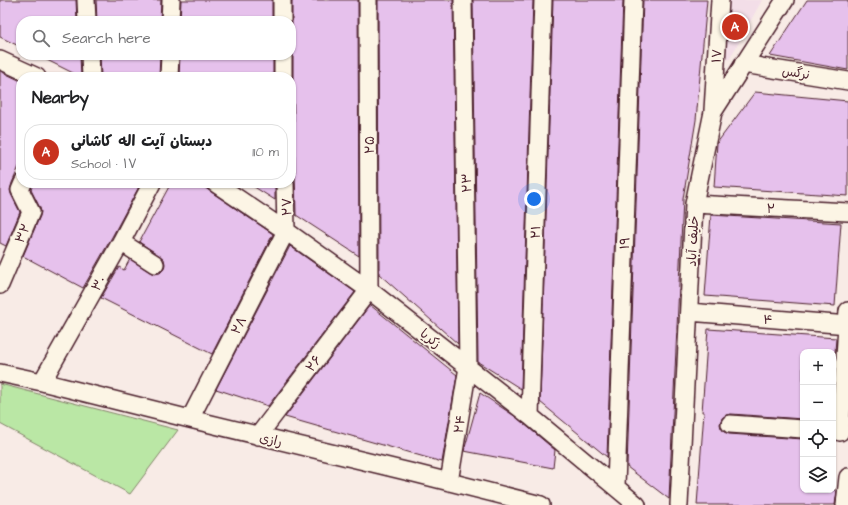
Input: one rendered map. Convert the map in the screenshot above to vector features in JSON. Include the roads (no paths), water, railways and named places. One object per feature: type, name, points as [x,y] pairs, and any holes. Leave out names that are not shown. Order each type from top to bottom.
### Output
[{"type":"street","points":[[86,0],[87,16]]},
{"type":"street","points":[[170,16],[171,0]]},
{"type":"street","points":[[282,0],[282,16]]},
{"type":"street","name":"۲۵","points":[[368,0],[369,290]]},
{"type":"street","name":"۲۳","points":[[463,0],[468,367]]},
{"type":"street","name":"۲۱","points":[[530,416],[543,0]]},
{"type":"street","name":"۱۹","points":[[616,486],[633,0]]},
{"type":"street","name":"۱۷","points":[[713,112],[720,0]]},
{"type":"street","name":"خلیف آباد","points":[[679,505],[694,204],[713,112],[785,0]]},
{"type":"street","points":[[0,60],[26,72]]},
{"type":"street","points":[[90,60],[91,72]]},
{"type":"street","points":[[169,72],[170,60]]},
{"type":"street","points":[[283,60],[283,72]]},
{"type":"street","name":"نرگس","points":[[743,64],[848,81]]},
{"type":"street","name":"۳۲","points":[[0,285],[31,212],[20,190],[21,188]]},
{"type":"street","name":"۳۰","points":[[42,382],[122,242],[149,188]]},
{"type":"street","name":"زکریا","points":[[222,188],[369,290],[530,416],[637,505]]},
{"type":"street","name":"۲۷","points":[[285,188],[286,231]]},
{"type":"street","name":"۲","points":[[694,204],[848,212]]},
{"type":"street","name":"۲۸","points":[[190,420],[286,231]]},
{"type":"street","points":[[122,242],[155,264]]},
{"type":"street","name":"۲۶","points":[[258,436],[369,290]]},
{"type":"street","name":"۴","points":[[689,312],[848,320]]},
{"type":"street","points":[[840,432],[848,320]]},
{"type":"street","name":"۲۴","points":[[449,482],[468,367]]},
{"type":"street","name":"رازی","points":[[0,373],[42,382],[190,420],[541,505]]},
{"type":"street","points":[[730,424],[800,429]]},
{"type":"street","points":[[845,505],[848,477]]},
{"type":"place","name":"دبستان آیت اله کاشانی","points":[[735,27]]}]
